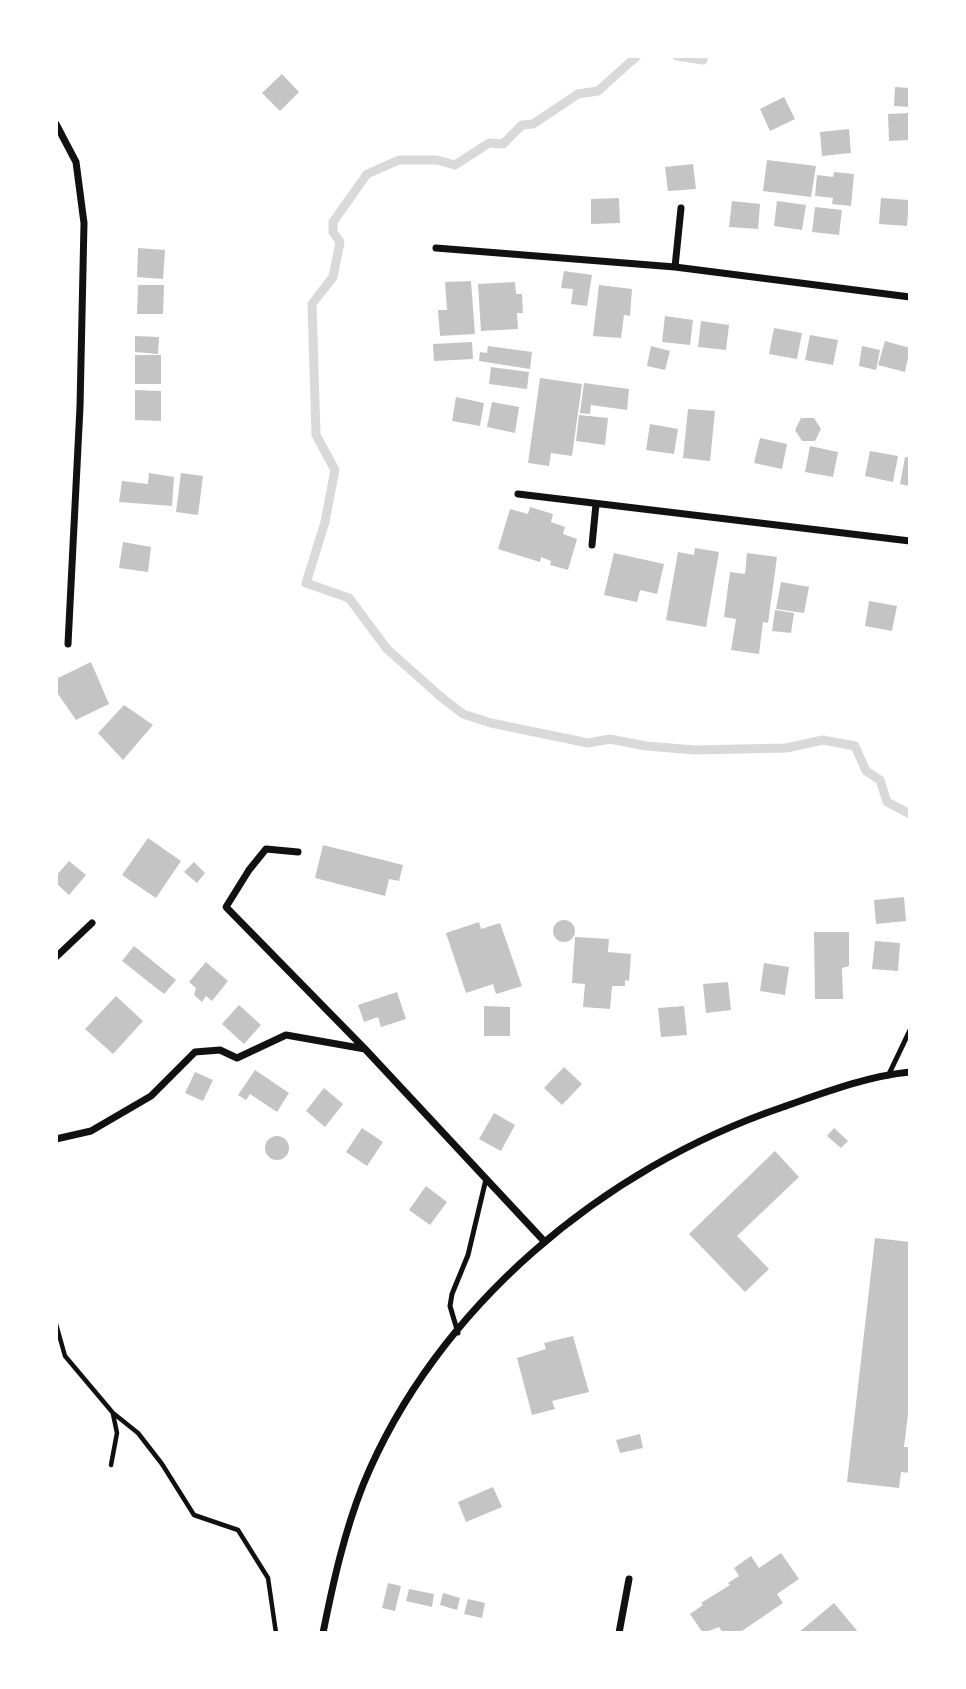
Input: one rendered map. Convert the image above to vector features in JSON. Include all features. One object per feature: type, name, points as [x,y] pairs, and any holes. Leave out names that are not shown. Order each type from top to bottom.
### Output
[{"type":"street","points":[[56,124],[76,162],[84,223],[80,407],[68,644]]},
{"type":"street","points":[[675,267],[681,208]]},
{"type":"street","points":[[436,248],[675,267],[910,297]]},
{"type":"street","points":[[518,494],[910,541]]},
{"type":"street","points":[[592,545],[596,504]]},
{"type":"street","points":[[298,852],[266,849],[226,906],[365,1049],[544,1241]]},
{"type":"street","points":[[56,957],[92,923]]},
{"type":"street","points":[[56,1139],[91,1131],[151,1097],[195,1052],[220,1050],[237,1058],[286,1035],[365,1049]]},
{"type":"street","points":[[323,1633],[346,1530],[364,1483],[394,1424],[458,1333],[486,1299],[544,1241],[611,1191],[679,1149],[738,1122],[888,1076],[910,1072]]},
{"type":"street","points":[[619,1633],[629,1579]]},
{"type":"lane","points":[[888,1076],[910,1030]]},
{"type":"lane","points":[[458,1333],[450,1306],[468,1255],[486,1179]]},
{"type":"path","points":[[56,1324],[65,1356],[113,1413],[138,1433],[194,1516],[239,1530],[268,1578],[276,1633]]},
{"type":"path","points":[[111,1465],[117,1433],[113,1413]]},
{"type":"building","points":[[282,74],[299,92],[280,111],[262,93]]},
{"type":"building","points":[[895,87],[910,88],[910,107],[894,106]]},
{"type":"building","points":[[784,97],[795,119],[770,131],[760,109]]},
{"type":"building","points":[[910,113],[910,140],[889,141],[888,114]]},
{"type":"building","points":[[849,129],[851,153],[822,156],[820,132]]},
{"type":"building","points":[[767,160],[816,166],[811,197],[763,191]]},
{"type":"building","points":[[693,164],[696,189],[668,191],[665,167]]},
{"type":"building","points":[[834,172],[854,174],[851,206],[832,204],[833,198],[815,196],[817,175],[833,177]]},
{"type":"building","points":[[619,198],[620,223],[591,224],[591,199]]},
{"type":"building","points":[[881,198],[909,200],[907,226],[879,224]]},
{"type":"building","points":[[732,201],[760,204],[758,229],[729,227]]},
{"type":"building","points":[[777,201],[806,205],[802,230],[774,226]]},
{"type":"building","points":[[815,207],[842,210],[839,235],[812,232]]},
{"type":"building","points":[[138,248],[165,250],[163,279],[137,277]]},
{"type":"building","points":[[564,271],[592,275],[587,306],[571,304],[573,289],[561,288]]},
{"type":"building","points":[[471,281],[475,334],[440,336],[438,310],[447,310],[445,282]]},
{"type":"building","points":[[515,282],[516,294],[522,294],[523,313],[517,313],[518,329],[481,331],[478,284]]},
{"type":"building","points":[[138,285],[164,285],[163,314],[137,314]]},
{"type":"building","points":[[599,285],[632,289],[630,316],[624,315],[621,338],[593,336]]},
{"type":"building","points":[[665,316],[693,320],[690,345],[662,342]]},
{"type":"building","points":[[701,321],[729,325],[726,350],[698,347]]},
{"type":"building","points":[[774,328],[802,333],[797,359],[769,354]]},
{"type":"building","points":[[810,335],[838,340],[833,365],[805,360]]},
{"type":"building","points":[[135,336],[159,337],[158,354],[135,352]]},
{"type":"building","points":[[885,341],[910,348],[905,372],[878,365]]},
{"type":"building","points":[[472,342],[473,359],[434,361],[433,344]]},
{"type":"building","points":[[488,346],[532,352],[530,369],[479,361],[480,352],[487,353]]},
{"type":"building","points":[[651,346],[670,351],[665,370],[647,366]]},
{"type":"building","points":[[862,346],[880,350],[876,370],[859,366]]},
{"type":"building","points":[[135,355],[161,355],[161,384],[135,384]]},
{"type":"building","points":[[491,367],[529,372],[527,389],[489,384]]},
{"type":"building","points":[[540,378],[582,384],[572,456],[551,453],[549,466],[528,463]]},
{"type":"building","points":[[584,383],[629,389],[627,410],[591,405],[590,414],[580,413]]},
{"type":"building","points":[[135,390],[161,391],[161,421],[135,420]]},
{"type":"building","points":[[456,397],[484,403],[480,426],[452,421]]},
{"type":"building","points":[[492,402],[519,407],[515,433],[487,427]]},
{"type":"building","points":[[688,409],[715,411],[710,461],[683,458]]},
{"type":"building","points":[[579,415],[608,418],[605,445],[576,441]]},
{"type":"building","points":[[801,418],[814,418],[821,429],[815,441],[802,441],[795,430]]},
{"type":"building","points":[[650,424],[678,429],[674,454],[646,450]]},
{"type":"building","points":[[760,438],[787,444],[782,469],[754,463]]},
{"type":"building","points":[[810,446],[838,452],[833,477],[805,472]]},
{"type":"building","points":[[870,451],[898,456],[893,482],[865,476]]},
{"type":"building","points":[[905,457],[910,458],[910,486],[900,484]]},
{"type":"building","points":[[149,473],[174,477],[172,506],[119,502],[122,481],[148,484]]},
{"type":"building","points":[[181,473],[203,476],[198,515],[176,512]]},
{"type":"building","points":[[530,507],[553,514],[551,522],[565,527],[563,534],[577,539],[568,570],[550,565],[551,561],[541,557],[540,562],[498,549],[510,509],[528,514]]},
{"type":"building","points":[[123,542],[151,547],[148,572],[119,568]]},
{"type":"building","points":[[695,548],[719,552],[706,627],[666,620],[678,552],[694,555]]},
{"type":"building","points":[[614,553],[664,564],[657,594],[640,590],[637,602],[604,595]]},
{"type":"building","points":[[747,553],[777,557],[768,623],[763,622],[759,654],[731,650],[736,619],[724,617],[730,572],[745,574]]},
{"type":"building","points":[[781,582],[809,587],[804,613],[776,609]]},
{"type":"building","points":[[869,601],[897,606],[892,631],[865,626]]},
{"type":"building","points":[[775,610],[794,613],[791,633],[772,631]]},
{"type":"building","points":[[91,662],[109,704],[76,720],[56,691],[56,679]]},
{"type":"building","points":[[124,705],[153,725],[123,760],[98,733]]},
{"type":"building","points":[[148,838],[181,861],[156,898],[122,875]]},
{"type":"building","points":[[323,845],[403,865],[399,881],[389,879],[385,896],[315,878]]},
{"type":"building","points":[[69,861],[86,875],[69,895],[56,883],[56,876]]},
{"type":"building","points":[[194,862],[205,873],[197,883],[184,872]]},
{"type":"building","points":[[904,897],[906,921],[876,924],[874,900]]},
{"type":"building","points":[[564,920],[572,923],[575,931],[572,939],[564,942],[556,939],[553,931],[556,923]]},
{"type":"building","points":[[479,922],[481,929],[500,923],[522,986],[496,994],[493,984],[466,993],[446,933]]},
{"type":"building","points":[[814,932],[849,932],[849,966],[842,968],[843,999],[815,999]]},
{"type":"building","points":[[575,937],[609,939],[608,952],[631,954],[629,981],[625,980],[625,986],[612,986],[610,1009],[583,1007],[585,984],[572,983]]},
{"type":"building","points":[[875,941],[900,943],[898,971],[872,969]]},
{"type":"building","points":[[134,946],[176,980],[164,994],[122,961]]},
{"type":"building","points":[[206,962],[228,981],[212,1001],[206,996],[202,1002],[194,995],[196,988],[189,982]]},
{"type":"building","points":[[764,963],[789,967],[785,995],[760,991]]},
{"type":"building","points":[[728,982],[731,1010],[706,1013],[703,984]]},
{"type":"building","points":[[397,992],[406,1019],[381,1027],[378,1017],[364,1022],[358,1005]]},
{"type":"building","points":[[116,996],[143,1021],[113,1054],[85,1029]]},
{"type":"building","points":[[239,1005],[261,1025],[244,1044],[222,1024]]},
{"type":"building","points":[[484,1006],[510,1007],[510,1036],[484,1036]]},
{"type":"building","points":[[684,1006],[687,1035],[661,1037],[658,1008]]},
{"type":"building","points":[[564,1067],[582,1084],[562,1105],[544,1088]]},
{"type":"building","points":[[255,1070],[289,1093],[277,1112],[250,1094],[246,1100],[238,1095]]},
{"type":"building","points":[[195,1072],[213,1080],[203,1101],[185,1093]]},
{"type":"building","points":[[324,1088],[343,1104],[325,1127],[306,1111]]},
{"type":"building","points":[[494,1113],[515,1125],[501,1151],[479,1139]]},
{"type":"building","points":[[362,1128],[383,1142],[367,1166],[346,1152]]},
{"type":"building","points":[[834,1128],[848,1141],[841,1148],[827,1136]]},
{"type":"building","points":[[277,1136],[286,1139],[289,1148],[286,1157],[277,1160],[268,1157],[265,1148],[268,1139]]},
{"type":"building","points":[[775,1151],[799,1177],[737,1236],[769,1269],[745,1292],[689,1234]]},
{"type":"building","points":[[426,1186],[447,1202],[430,1225],[409,1210]]},
{"type":"building","points":[[875,1238],[910,1242],[910,1398],[904,1447],[910,1447],[910,1473],[901,1472],[899,1488],[847,1482]]},
{"type":"building","points":[[573,1336],[589,1392],[552,1401],[555,1409],[532,1415],[517,1358],[546,1349],[544,1343]]},
{"type":"building","points":[[640,1434],[643,1448],[620,1453],[616,1440]]},
{"type":"building","points":[[493,1487],[502,1507],[466,1522],[458,1502]]},
{"type":"building","points":[[781,1553],[799,1579],[777,1594],[783,1603],[739,1633],[723,1633],[719,1627],[703,1633],[690,1614],[739,1576],[734,1568],[751,1556],[759,1568]]},
{"type":"building","points":[[388,1583],[401,1586],[395,1611],[382,1608]]},
{"type":"building","points":[[409,1589],[434,1594],[432,1607],[406,1601]]},
{"type":"building","points":[[443,1593],[460,1598],[457,1610],[440,1605]]},
{"type":"building","points":[[468,1599],[485,1603],[482,1618],[464,1614]]},
{"type":"building","points":[[834,1603],[859,1633],[798,1633]]},
{"type":"waterway","points":[[637,56],[598,91],[578,94],[533,124],[522,125],[503,144],[489,143],[455,165],[437,160],[399,160],[367,174],[333,222],[333,232],[340,242],[333,277],[312,304],[316,435],[335,470],[325,522],[306,583],[349,598],[387,649],[463,714],[491,723],[588,743],[610,739],[646,746],[695,750],[786,748],[823,740],[855,746],[866,771],[880,780],[887,802],[910,814]]},
{"type":"waterway","points":[[677,56],[703,60],[703,56]]}]
